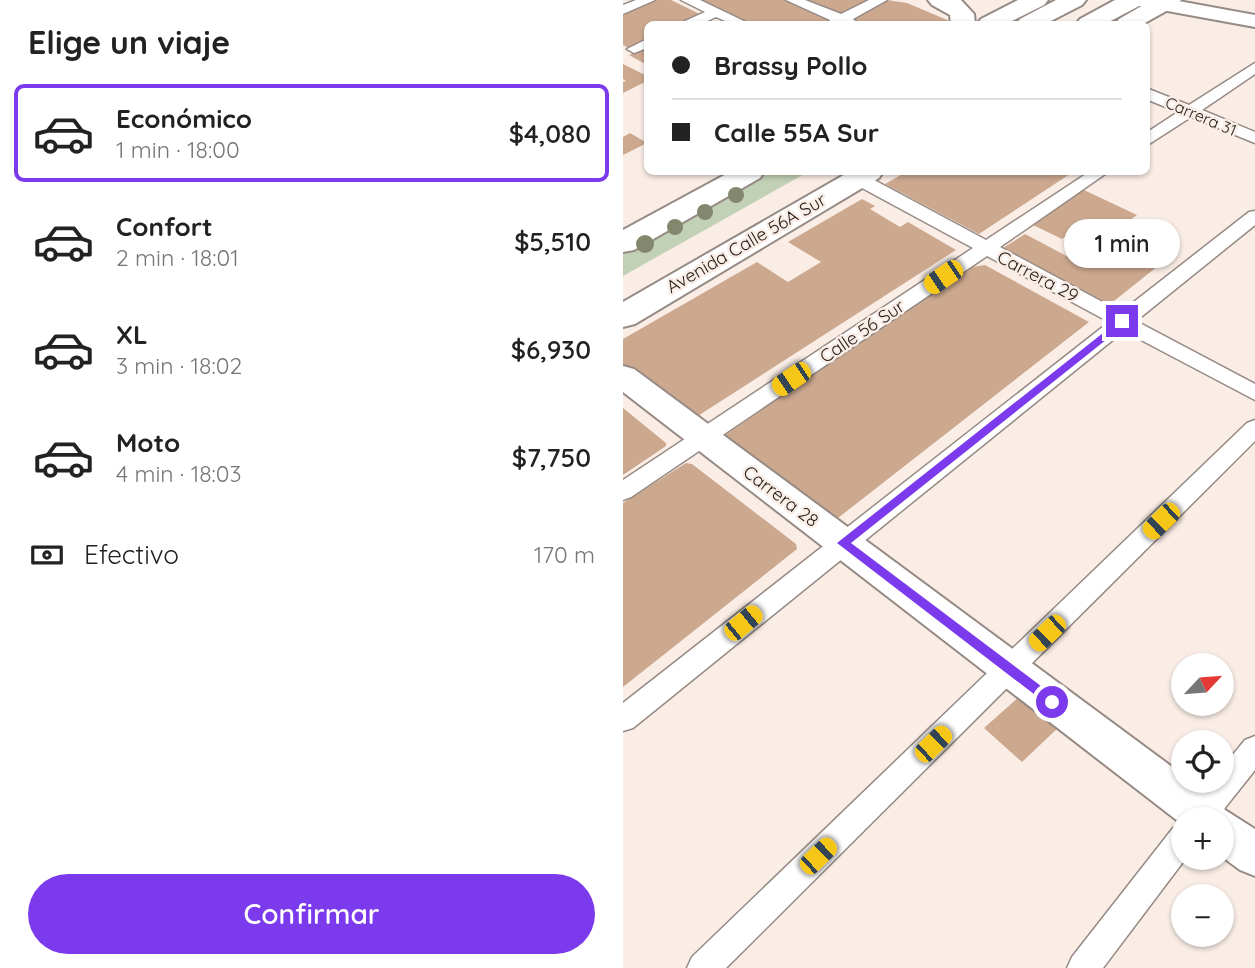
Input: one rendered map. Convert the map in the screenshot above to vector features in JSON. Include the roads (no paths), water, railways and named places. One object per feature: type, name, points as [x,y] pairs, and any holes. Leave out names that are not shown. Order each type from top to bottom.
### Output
[{"type":"highway","points":[[940,0],[959,9],[964,21]]},
{"type":"highway","points":[[995,21],[1036,0]]},
{"type":"highway","points":[[1034,21],[1074,0]]},
{"type":"highway","points":[[1094,21],[1133,0]]},
{"type":"highway","points":[[1131,21],[1157,1]]},
{"type":"highway","points":[[623,216],[699,175]]},
{"type":"highway","points":[[623,243],[745,175]]},
{"type":"highway","name":"Avenida Calle 56A Sur","points":[[623,294],[818,175]]},
{"type":"highway","name":"Avenida Calle 56A Sur","points":[[623,316],[863,175]]},
{"type":"street","points":[[623,10],[648,0]]},
{"type":"street","points":[[688,0],[736,21]]},
{"type":"street","points":[[793,0],[838,21]]},
{"type":"street","points":[[845,21],[880,0]]},
{"type":"street","points":[[1126,0],[1157,1],[1255,21]]},
{"type":"street","points":[[697,21],[717,12]]},
{"type":"street","points":[[1150,138],[1255,67]]},
{"type":"street","name":"Carrera 31","points":[[1150,95],[1255,138]]},
{"type":"street","name":"Carrera 29","points":[[863,175],[986,248],[1255,393]]},
{"type":"street","name":"Calle 56 Sur","points":[[623,491],[1096,175]]},
{"type":"street","points":[[623,719],[1255,216]]},
{"type":"street","name":"Carrera 28","points":[[623,376],[1009,670],[1182,807]]},
{"type":"street","points":[[703,968],[1255,428]]},
{"type":"street","points":[[1215,807],[1255,749]]},
{"type":"street","name":"Carrera 28","points":[[1234,842],[1255,855]]},
{"type":"street","points":[[1083,968],[1171,862]]}]
